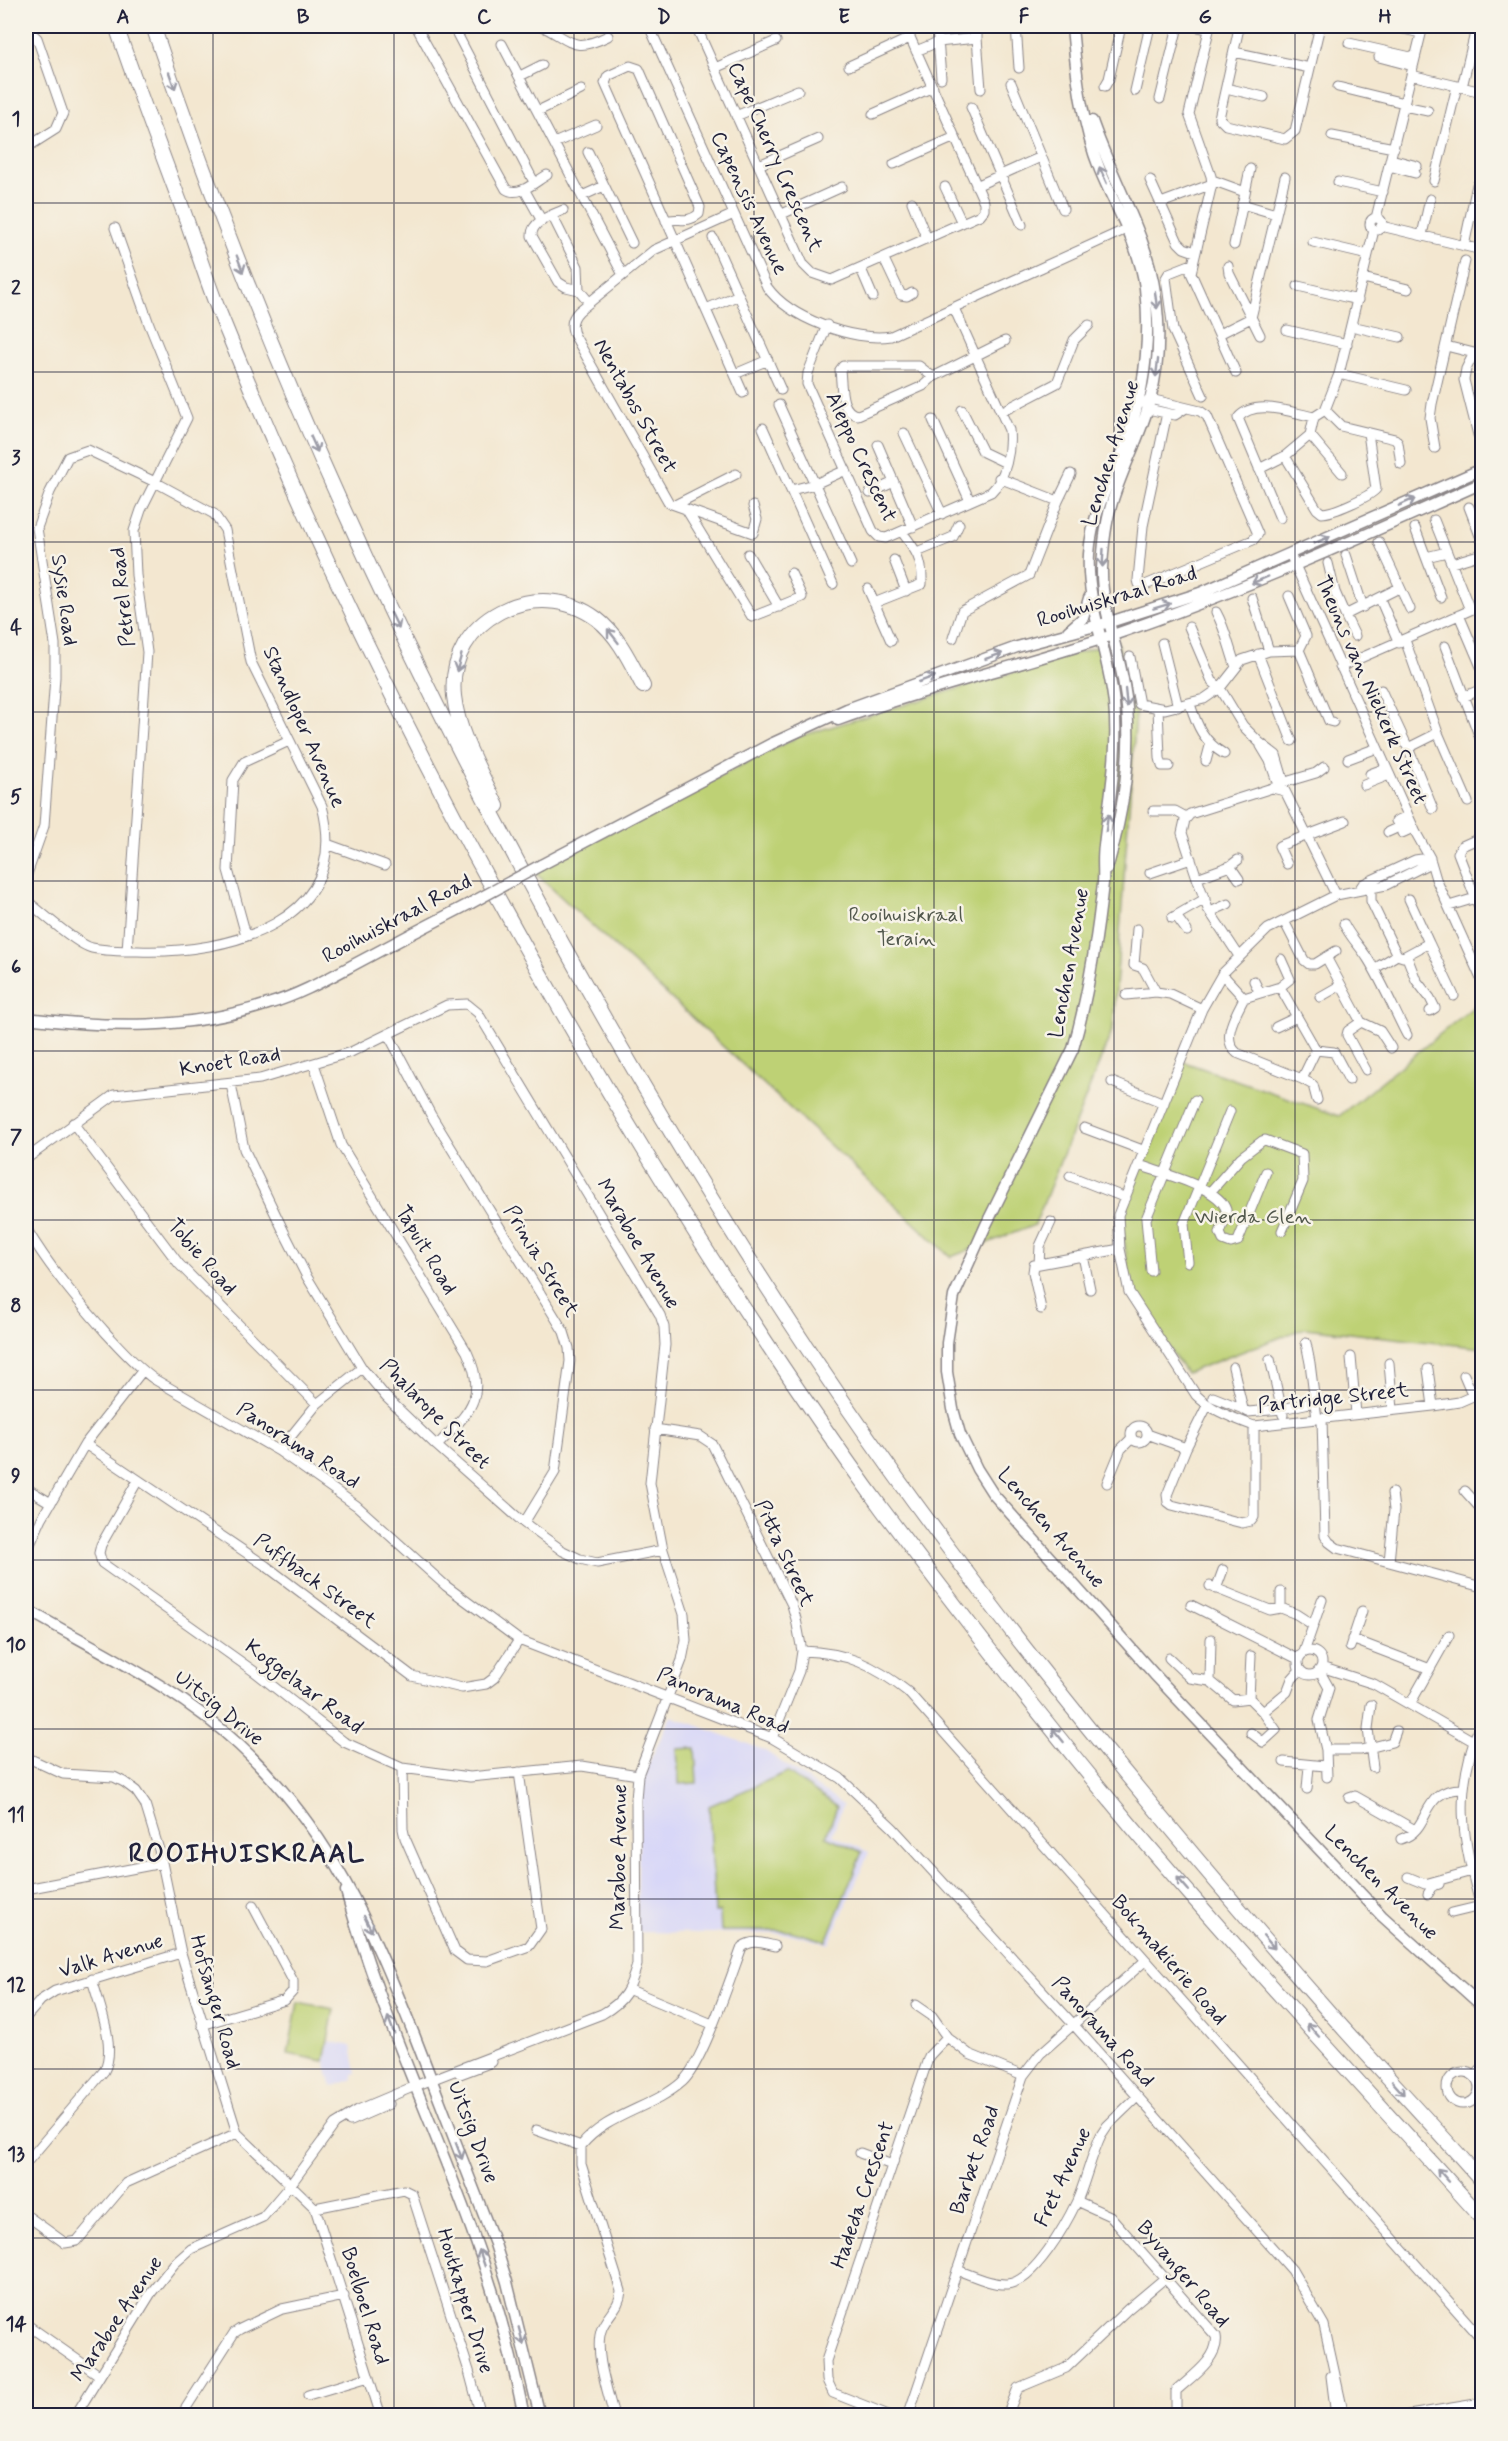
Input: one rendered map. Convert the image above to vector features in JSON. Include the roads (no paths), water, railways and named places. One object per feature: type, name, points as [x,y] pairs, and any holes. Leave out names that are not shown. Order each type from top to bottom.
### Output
[{"type":"highway","points":[[116,26],[215,300],[327,559],[375,662],[458,826],[546,987],[643,1150],[725,1280],[822,1423],[880,1506],[1002,1667],[1135,1829],[1243,1953],[1482,2218]]},
{"type":"highway","points":[[153,26],[245,278],[306,427],[387,605],[489,810],[669,1131],[836,1389],[949,1549],[1065,1701],[1337,2022],[1482,2181]]},
{"type":"highway","points":[[609,1026],[599,1001],[523,860],[464,733],[454,695],[454,680],[462,652],[476,629],[486,620],[509,607],[536,600],[566,604],[598,619],[611,632],[624,651],[643,686]]},
{"type":"main road","name":"Lenchen Avenue","points":[[1072,26],[1079,81],[1131,227],[1151,272],[1157,311],[1158,352],[1148,404],[1111,506],[1102,571],[1104,594],[1124,686],[1128,722],[1127,770],[1122,809],[1103,881],[1088,984],[1073,1049],[986,1225],[954,1296],[947,1343],[947,1372],[953,1409],[960,1434],[977,1469],[993,1494],[1049,1559],[1382,1916],[1482,2006]]},
{"type":"main road","name":"Lenchen Avenue","points":[[1103,881],[1103,849],[1114,774],[1116,731],[1114,702],[1097,626],[1089,554],[1097,509],[1134,417],[1142,388],[1148,342],[1145,289],[1131,227]]},
{"type":"main road","name":"Rooihuiskraal Road","points":[[26,1018],[115,1026],[151,1026],[222,1017],[269,1004],[308,989],[760,751],[847,709],[970,664],[1200,593],[1482,470]]},
{"type":"main road","name":"Rooihuiskraal Road","points":[[760,751],[886,703],[1113,635],[1224,596],[1482,483]]},
{"type":"main road","points":[[1057,636],[1074,628],[1083,618],[1088,607],[1091,586]]},
{"type":"main road","name":"Uitsig Drive","points":[[26,1602],[122,1659],[182,1700],[239,1744],[295,1805],[341,1872],[378,1944],[433,2082],[507,2282],[540,2415]]},
{"type":"main road","name":"Uitsig Drive","points":[[26,1609],[119,1663],[132,1667]]},
{"type":"main road","name":"Uitsig Drive","points":[[341,1872],[363,1952],[471,2226],[491,2285],[524,2415]]},
{"type":"street","points":[[417,26],[504,187],[512,192],[524,189],[547,174]]},
{"type":"street","points":[[453,26],[534,182]]},
{"type":"street","points":[[542,26],[580,46],[592,44],[608,36]]},
{"type":"street","name":"Capensis Avenue","points":[[649,26],[771,292],[790,310],[854,335],[888,336],[1131,227]]},
{"type":"street","name":"Cape Cherry Crescent","points":[[696,26],[803,264],[812,273],[831,280],[926,240],[980,215],[984,210],[984,202],[904,26]]},
{"type":"street","points":[[936,26],[941,78]]},
{"type":"street","points":[[976,26],[981,89]]},
{"type":"street","points":[[1016,26],[1019,68]]},
{"type":"street","points":[[1105,86],[1109,79],[1121,26]]},
{"type":"street","points":[[1135,91],[1150,26]]},
{"type":"street","points":[[1160,99],[1178,26]]},
{"type":"street","points":[[1193,26],[1209,27],[1189,110],[1192,126],[1212,182],[1191,276],[1236,373]]},
{"type":"street","points":[[1228,26],[1240,27],[1218,114],[1221,122],[1287,138],[1295,131],[1320,26]]},
{"type":"street","points":[[1390,26],[1422,29],[1376,218],[1370,222],[1378,228],[1422,235],[1482,250]]},
{"type":"street","points":[[26,28],[38,38],[63,116],[56,129],[26,148]]},
{"type":"street","points":[[1434,181],[1475,33]]},
{"type":"street","points":[[849,66],[910,38]]},
{"type":"street","points":[[916,51],[938,42],[977,38]]},
{"type":"street","points":[[715,68],[776,41]]},
{"type":"street","points":[[1349,43],[1460,86],[1482,92]]},
{"type":"street","points":[[502,45],[623,275]]},
{"type":"street","points":[[1234,52],[1310,68]]},
{"type":"street","points":[[1379,57],[1413,66]]},
{"type":"street","points":[[520,76],[542,65]]},
{"type":"street","points":[[666,221],[689,220],[699,214],[700,207],[639,69],[630,66],[608,76],[605,83],[666,221],[735,374],[743,393]]},
{"type":"street","points":[[1011,83],[1063,209]]},
{"type":"street","points":[[873,114],[933,87]]},
{"type":"street","points":[[1338,87],[1428,111]]},
{"type":"street","points":[[1226,88],[1264,96]]},
{"type":"street","points":[[538,111],[581,90]]},
{"type":"street","points":[[736,116],[798,90]]},
{"type":"street","points":[[971,107],[1022,225]]},
{"type":"street","points":[[554,143],[596,125]]},
{"type":"street","points":[[1332,136],[1394,148]]},
{"type":"street","points":[[894,165],[955,137]]},
{"type":"street","points":[[759,165],[818,139]]},
{"type":"street","points":[[588,152],[632,243]]},
{"type":"street","points":[[976,186],[1041,158]]},
{"type":"street","points":[[1390,163],[1416,170]]},
{"type":"street","points":[[1234,245],[1250,169]]},
{"type":"street","points":[[1219,334],[1251,318],[1285,177]]},
{"type":"street","points":[[1150,180],[1178,242],[1184,248],[1195,252]]},
{"type":"street","points":[[1161,203],[1212,182],[1245,192]]},
{"type":"street","points":[[1338,182],[1383,192]]},
{"type":"street","points":[[1464,246],[1477,185]]},
{"type":"street","points":[[582,196],[604,186]]},
{"type":"street","points":[[782,214],[842,187]]},
{"type":"street","points":[[945,187],[962,223]]},
{"type":"street","points":[[524,189],[542,221]]},
{"type":"street","points":[[1422,235],[1430,200]]},
{"type":"street","points":[[912,202],[926,240]]},
{"type":"street","points":[[1242,204],[1276,214]]},
{"type":"street","points":[[563,210],[532,227],[534,239],[558,282],[566,287],[579,290],[589,302],[648,254],[734,214]]},
{"type":"street","points":[[912,214],[926,240]]},
{"type":"street","points":[[552,215],[578,267],[579,290]]},
{"type":"street","name":"Petrel Road","points":[[115,228],[149,324],[187,418],[141,510],[134,531],[136,575],[147,652],[127,951]]},
{"type":"street","points":[[1259,469],[1285,456],[1310,435],[1314,417],[1327,405],[1339,374],[1368,255],[1378,228]]},
{"type":"street","points":[[713,238],[781,390]]},
{"type":"street","points":[[1313,242],[1368,255]]},
{"type":"street","points":[[884,259],[901,295],[907,296],[912,293]]},
{"type":"street","points":[[1435,448],[1430,413],[1465,261]]},
{"type":"street","points":[[1192,264],[1169,273],[1166,278],[1173,330],[1203,396]]},
{"type":"street","points":[[1228,266],[1229,273],[1260,335]]},
{"type":"street","points":[[861,269],[873,297]]},
{"type":"street","points":[[1363,275],[1396,280]]},
{"type":"street","points":[[1363,275],[1408,290]]},
{"type":"street","points":[[1298,286],[1358,300]]},
{"type":"street","points":[[706,309],[739,295]]},
{"type":"street","name":"Nentabos Street","points":[[589,302],[575,315],[572,327],[576,338],[672,504]]},
{"type":"street","name":"Aleppo Crescent","points":[[827,325],[808,373],[807,384],[874,533],[882,539],[914,527],[994,489],[1006,463],[1010,449],[1010,434],[954,308]]},
{"type":"street","points":[[1001,412],[1055,384],[1074,340],[1089,325]]},
{"type":"street","points":[[1351,326],[1400,337]]},
{"type":"street","points":[[1287,330],[1347,344]]},
{"type":"street","points":[[933,377],[920,366],[843,366],[840,370],[845,406],[855,415],[923,386],[933,377],[1005,341]]},
{"type":"street","points":[[1446,346],[1478,352],[1466,369],[1464,380],[1478,435]]},
{"type":"street","points":[[735,374],[768,360]]},
{"type":"street","points":[[1339,374],[1406,390]]},
{"type":"street","points":[[1142,388],[1148,404],[1167,413],[1177,415],[1186,408]]},
{"type":"street","points":[[1134,417],[1148,404],[1186,408],[1204,413],[1210,420],[1258,534],[1253,540],[1143,586],[1138,580],[1143,526],[1167,413]]},
{"type":"street","points":[[778,405],[851,564]]},
{"type":"street","points":[[1327,405],[1338,424],[1395,438],[1401,464]]},
{"type":"street","points":[[1280,518],[1238,421],[1239,416],[1255,408],[1262,408],[1314,417]]},
{"type":"street","points":[[962,410],[983,452],[1006,463]]},
{"type":"street","points":[[933,420],[970,501]]},
{"type":"street","points":[[763,428],[833,584]]},
{"type":"street","points":[[904,433],[942,514]]},
{"type":"street","points":[[1285,456],[1317,509],[1322,513],[1330,512],[1371,494],[1376,489],[1368,433]]},
{"type":"street","points":[[1310,435],[1342,473]]},
{"type":"street","points":[[878,445],[914,527]]},
{"type":"street","name":"Standloper Avenue","points":[[26,900],[86,946],[161,952],[207,948],[277,923],[305,900],[319,879],[327,844],[327,825],[322,806],[251,662],[225,530],[221,522],[214,514],[155,482],[84,449]]},
{"type":"street","name":"Sysie Road","points":[[26,877],[44,826],[55,677],[55,644],[37,528],[50,492],[68,457],[84,449]]},
{"type":"street","points":[[791,490],[815,484],[846,470]]},
{"type":"street","points":[[672,504],[736,474]]},
{"type":"street","points":[[953,638],[962,611],[1029,575],[1071,474]]},
{"type":"street","points":[[999,478],[1058,501]]},
{"type":"street","points":[[870,493],[894,482]]},
{"type":"street","points":[[672,504],[753,532],[757,519],[753,506]]},
{"type":"street","points":[[1469,507],[1482,541]]},
{"type":"street","points":[[686,509],[752,617],[802,597],[791,573]]},
{"type":"street","points":[[1434,520],[1470,610]]},
{"type":"street","points":[[917,552],[954,536],[959,524]]},
{"type":"street","points":[[1415,528],[1441,597]]},
{"type":"street","points":[[874,603],[922,584],[917,552],[902,532]]},
{"type":"street","points":[[1379,542],[1410,609]]},
{"type":"street","points":[[1426,557],[1448,552]]},
{"type":"street","points":[[748,554],[779,607]]},
{"type":"street","name":"Theuns van Niekerk Street","points":[[1290,554],[1419,841],[1426,862],[1449,906],[1482,981]]},
{"type":"street","points":[[1452,563],[1482,554]]},
{"type":"street","points":[[1346,555],[1363,607]]},
{"type":"street","points":[[894,560],[906,591]]},
{"type":"street","points":[[1328,563],[1335,592],[1355,636]]},
{"type":"street","points":[[1345,615],[1399,588]]},
{"type":"street","points":[[868,589],[891,641]]},
{"type":"street","points":[[1289,596],[1306,636],[1299,650],[1321,706],[1329,721],[1334,722]]},
{"type":"street","points":[[1252,598],[1269,651]]},
{"type":"street","points":[[1380,599],[1402,642],[1468,802]]},
{"type":"street","points":[[1340,667],[1402,642],[1482,605]]},
{"type":"street","points":[[1216,612],[1227,632],[1226,640],[1236,668]]},
{"type":"street","points":[[1459,615],[1482,669]]},
{"type":"street","points":[[1189,627],[1209,676],[1220,688],[1243,726],[1259,742],[1270,761],[1279,785],[1290,796],[1336,895]]},
{"type":"street","points":[[1162,643],[1178,707]]},
{"type":"street","points":[[1445,646],[1482,744]]},
{"type":"street","points":[[1130,657],[1139,704],[1158,708],[1178,707],[1206,698],[1220,688],[1242,660],[1269,651],[1299,650]]},
{"type":"street","points":[[1257,654],[1293,741]]},
{"type":"street","points":[[1463,697],[1482,689]]},
{"type":"street","points":[[1381,690],[1433,809]]},
{"type":"street","points":[[1190,704],[1198,728],[1210,746],[1224,754]]},
{"type":"street","points":[[1158,708],[1160,758],[1162,766],[1169,766]]},
{"type":"street","points":[[1408,748],[1438,733]]},
{"type":"street","points":[[246,935],[228,870],[233,780],[244,762],[289,741]]},
{"type":"street","points":[[1206,761],[1210,746]]},
{"type":"street","points":[[1348,759],[1377,748]]},
{"type":"street","points":[[1239,956],[1204,899],[1182,833],[1186,817],[1191,813],[1316,773],[1324,767]]},
{"type":"street","points":[[1366,780],[1388,772]]},
{"type":"street","points":[[1153,811],[1175,811],[1186,817]]},
{"type":"street","points":[[1287,864],[1279,846],[1345,821]]},
{"type":"street","points":[[1396,821],[1410,822]]},
{"type":"street","points":[[1388,832],[1410,822]]},
{"type":"street","points":[[1402,833],[1410,822]]},
{"type":"street","points":[[1482,837],[1462,846],[1458,853],[1479,897],[1482,915]]},
{"type":"street","points":[[327,844],[385,865]]},
{"type":"street","points":[[1150,873],[1191,859]]},
{"type":"street","name":"Partridge Street","points":[[1426,862],[1386,885],[1336,895],[1284,921],[1261,934],[1221,974],[1202,1009],[1118,1219],[1120,1249],[1132,1299],[1196,1395],[1254,1426],[1434,1406],[1459,1402],[1478,1394]]},
{"type":"street","points":[[1197,878],[1234,863],[1239,879]]},
{"type":"street","name":"Partridge Street","points":[[1359,890],[1364,884],[1377,878],[1404,874]]},
{"type":"street","points":[[1377,878],[1386,885]]},
{"type":"street","points":[[1371,889],[1371,902],[1396,955]]},
{"type":"street","points":[[1449,906],[1479,897]]},
{"type":"street","points":[[1187,931],[1174,917],[1204,899]]},
{"type":"street","points":[[1409,899],[1454,996]]},
{"type":"street","points":[[1210,912],[1228,904]]},
{"type":"street","points":[[1284,921],[1304,960],[1311,964],[1336,951]]},
{"type":"street","points":[[1344,924],[1350,937],[1357,940],[1374,969],[1407,1035]]},
{"type":"street","points":[[1137,929],[1134,965],[1143,968],[1156,992]]},
{"type":"street","points":[[1374,969],[1396,955],[1407,957],[1429,943]]},
{"type":"street","points":[[1326,957],[1361,1022],[1380,1031],[1391,1047]]},
{"type":"street","points":[[1407,957],[1416,980],[1435,1008],[1430,1011]]},
{"type":"street","points":[[1281,959],[1290,979],[1280,987],[1244,998],[1230,1029],[1233,1049],[1237,1053],[1313,1085],[1317,1100]]},
{"type":"street","points":[[1221,974],[1244,998]]},
{"type":"street","points":[[1254,981],[1260,993]]},
{"type":"street","points":[[1320,997],[1341,985]]},
{"type":"street","points":[[1280,987],[1316,1050]]},
{"type":"street","points":[[1126,995],[1156,992],[1170,994],[1202,1009]]},
{"type":"street","name":"Maraboe Avenue","points":[[75,2415],[151,2294],[174,2264],[191,2249],[260,2219],[291,2184],[327,2134],[416,2089],[501,2052],[518,2048],[602,2014],[611,2009],[630,1990],[637,1965],[636,1800],[638,1774],[685,1653],[686,1640],[682,1607],[663,1550],[650,1485],[665,1345],[664,1327],[660,1315],[478,1013],[467,1004],[447,1005]]},
{"type":"street","name":"Knoet Road","points":[[26,1159],[114,1095],[231,1084],[269,1077],[351,1052],[447,1005]]},
{"type":"street","points":[[1276,1027],[1297,1017]]},
{"type":"street","points":[[1361,1022],[1348,1031],[1347,1035],[1366,1070]]},
{"type":"street","name":"Prinia Street","points":[[388,1034],[431,1115],[564,1332],[569,1348],[570,1361],[555,1472],[524,1523]]},
{"type":"street","points":[[1302,1079],[1316,1050]]},
{"type":"street","points":[[1316,1050],[1334,1052],[1349,1080]]},
{"type":"street","name":"Tapuit Road","points":[[314,1064],[341,1145],[467,1352],[474,1368],[476,1395],[471,1409],[437,1446]]},
{"type":"street","points":[[1112,1082],[1164,1103]]},
{"type":"street","name":"Phalarope Street","points":[[231,1084],[244,1149],[307,1277],[362,1368],[386,1397],[524,1523],[563,1551],[580,1559],[597,1563],[663,1550]]},
{"type":"street","points":[[1152,1271],[1146,1221],[1195,1100]]},
{"type":"street","points":[[1188,1262],[1184,1224],[1230,1111]]},
{"type":"street","name":"Tobie Road","points":[[73,1123],[179,1264],[317,1404]]},
{"type":"street","points":[[1084,1128],[1145,1151]]},
{"type":"street","points":[[1211,1191],[1241,1157],[1264,1140],[1302,1154],[1303,1182],[1282,1231]]},
{"type":"street","points":[[1139,1165],[1211,1191],[1222,1203],[1226,1212],[1221,1236],[1228,1243],[1236,1242],[1266,1172]]},
{"type":"street","points":[[1070,1176],[1126,1198]]},
{"type":"street","points":[[1039,1264],[1040,1246],[1051,1222]]},
{"type":"street","name":"Panorama Road","points":[[26,1228],[49,1266],[143,1370],[279,1451],[357,1506],[446,1586],[519,1640],[669,1696],[772,1738],[840,1778],[893,1828],[1073,2024],[1292,2270],[1324,2325],[1344,2415]]},
{"type":"street","points":[[1041,1309],[1034,1265],[1120,1249]]},
{"type":"street","points":[[1083,1256],[1090,1289]]},
{"type":"street","points":[[1306,1343],[1314,1402],[1319,1419],[1325,1536],[1329,1542],[1337,1548],[1482,1587]]},
{"type":"street","points":[[1351,1357],[1356,1414]]},
{"type":"street","points":[[1270,1359],[1285,1423]]},
{"type":"street","points":[[1389,1363],[1393,1410]]},
{"type":"street","points":[[1233,1367],[1244,1409]]},
{"type":"street","points":[[279,1451],[317,1404],[362,1368]]},
{"type":"street","points":[[1428,1369],[1434,1406]]},
{"type":"street","points":[[26,1542],[85,1444],[143,1370]]},
{"type":"street","points":[[1464,1375],[1478,1394]]},
{"type":"street","points":[[1254,1426],[1254,1517],[1249,1523],[1218,1517],[1168,1502],[1167,1495],[1186,1448],[1210,1402],[1244,1409],[1248,1412],[1282,1409],[1314,1402]]},
{"type":"street","name":"Pitta Street","points":[[655,1429],[700,1436],[712,1444],[792,1605],[802,1651],[799,1671],[772,1738]]},
{"type":"street","points":[[1107,1483],[1121,1449],[1132,1438],[1141,1442],[1147,1434],[1186,1448]]},
{"type":"street","name":"Puffback Street","points":[[85,1444],[266,1566],[412,1677],[462,1688],[486,1684],[494,1678],[519,1640]]},
{"type":"street","name":"Koggelaar Road","points":[[138,1480],[101,1545],[99,1558],[105,1567],[255,1672],[350,1746],[402,1768],[470,1777],[582,1766],[638,1774]]},
{"type":"street","points":[[26,1488],[51,1503]]},
{"type":"street","points":[[1465,1491],[1482,1510]]},
{"type":"street","points":[[1389,1562],[1394,1510],[1392,1493]]},
{"type":"street","points":[[26,1553],[42,1518]]},
{"type":"street","points":[[1223,1570],[1213,1588],[1270,1610],[1281,1608],[1313,1625]]},
{"type":"street","points":[[1281,1592],[1281,1608]]},
{"type":"street","points":[[1263,1712],[1287,1692],[1292,1679],[1300,1670],[1301,1656],[1322,1600]]},
{"type":"street","points":[[1191,1605],[1301,1656],[1312,1651],[1319,1655],[1320,1668],[1329,1688],[1319,1720],[1326,1750],[1327,1778]]},
{"type":"street","points":[[1362,1611],[1351,1643],[1430,1669]]},
{"type":"street","points":[[1410,1704],[1449,1635]]},
{"type":"street","points":[[1210,1681],[1211,1639]]},
{"type":"street","name":"Bokmakierie Road","points":[[802,1651],[829,1652],[853,1659],[887,1676],[908,1692],[1482,2339]]},
{"type":"street","points":[[1251,1656],[1249,1698],[1276,1730],[1263,1742],[1251,1733]]},
{"type":"street","points":[[1169,1658],[1192,1679],[1210,1681],[1233,1700],[1249,1698]]},
{"type":"street","points":[[1300,1670],[1308,1674],[1320,1668],[1374,1684],[1479,1737]]},
{"type":"street","points":[[1371,1705],[1368,1729],[1372,1767]]},
{"type":"street","points":[[1452,1913],[1482,1909],[1463,1830],[1462,1789],[1479,1737],[1482,1719]]},
{"type":"street","points":[[1326,1750],[1361,1750],[1394,1742],[1396,1731]]},
{"type":"street","name":"Hofsanger Road","points":[[26,1757],[63,1774],[102,1775],[124,1782],[136,1791],[145,1804],[152,1821],[181,1953],[237,2133],[315,2208]]},
{"type":"street","points":[[1284,1762],[1325,1767]]},
{"type":"street","points":[[1307,1789],[1309,1766]]},
{"type":"street","points":[[402,1768],[402,1829],[405,1838],[455,1951],[473,1962],[487,1961],[529,1946],[541,1929],[519,1772]]},
{"type":"street","points":[[1401,1839],[1412,1836],[1435,1798],[1451,1789],[1462,1789]]},
{"type":"street","points":[[1349,1798],[1355,1796],[1415,1830]]},
{"type":"street","points":[[26,1889],[162,1863]]},
{"type":"street","points":[[1408,1877],[1425,1884],[1472,1873]]},
{"type":"street","points":[[1428,1894],[1432,1886],[1472,1873]]},
{"type":"street","points":[[202,2025],[285,2000],[292,1991],[292,1981],[253,1906]]},
{"type":"street","points":[[614,2415],[598,2343],[603,2325],[619,2301],[621,2291],[615,2264],[581,2164],[581,2146],[594,2132],[681,2083],[692,2070],[742,1947],[757,1941],[775,1946]]},
{"type":"street","name":"Valk Avenue","points":[[26,2017],[45,1997],[92,1979],[181,1953]]},
{"type":"street","name":"Barbet Road","points":[[908,2415],[1023,2076],[1040,2054],[1146,1960]]},
{"type":"street","points":[[26,2163],[104,2071],[108,2062],[109,2045],[92,1979]]},
{"type":"street","points":[[630,1990],[712,2024]]},
{"type":"street","points":[[916,2005],[932,2016],[947,2037],[969,2054],[1023,2076]]},
{"type":"street","name":"Hadeda Crescent","points":[[891,2415],[833,2393],[825,2369],[826,2361],[929,2056],[947,2037]]},
{"type":"street","points":[[1474,2076],[1482,2068]]},
{"type":"street","name":"Fret Avenue","points":[[957,2270],[996,2283],[1018,2281],[1036,2264],[1057,2238],[1077,2201],[1101,2135],[1107,2126],[1137,2097]]},
{"type":"street","points":[[536,2130],[581,2146]]},
{"type":"street","points":[[26,2215],[65,2243],[72,2243],[77,2241],[126,2183],[237,2133]]},
{"type":"street","points":[[860,2153],[892,2165]]},
{"type":"street","name":"Houtkapper Drive","points":[[315,2208],[404,2190],[410,2192],[481,2415]]},
{"type":"street","name":"Byvanger Road","points":[[1077,2201],[1110,2216],[1216,2336],[1218,2343],[1215,2353],[1176,2391],[1176,2415]]},
{"type":"street","name":"Boelboel Road","points":[[315,2208],[381,2415]]},
{"type":"street","points":[[1007,2415],[1018,2388],[1066,2368],[1128,2309],[1165,2278]]},
{"type":"street","points":[[184,2415],[186,2408],[237,2331],[282,2309],[344,2296]]},
{"type":"street","name":"Panorama Road","points":[[1316,2309],[1325,2343],[1336,2415]]},
{"type":"street","points":[[26,2324],[99,2375]]},
{"type":"street","points":[[308,2395],[369,2377]]},
{"type":"street","points":[[1403,2415],[1482,2403]]},
{"type":"district","name":"ROOIHUISKRAAL","points":[[247,1854]]},
{"type":"park label","name":"Rooihuiskraal Terain","points":[[906,927]]},
{"type":"park label","name":"Wierda Glen","points":[[1253,1217]]}]
